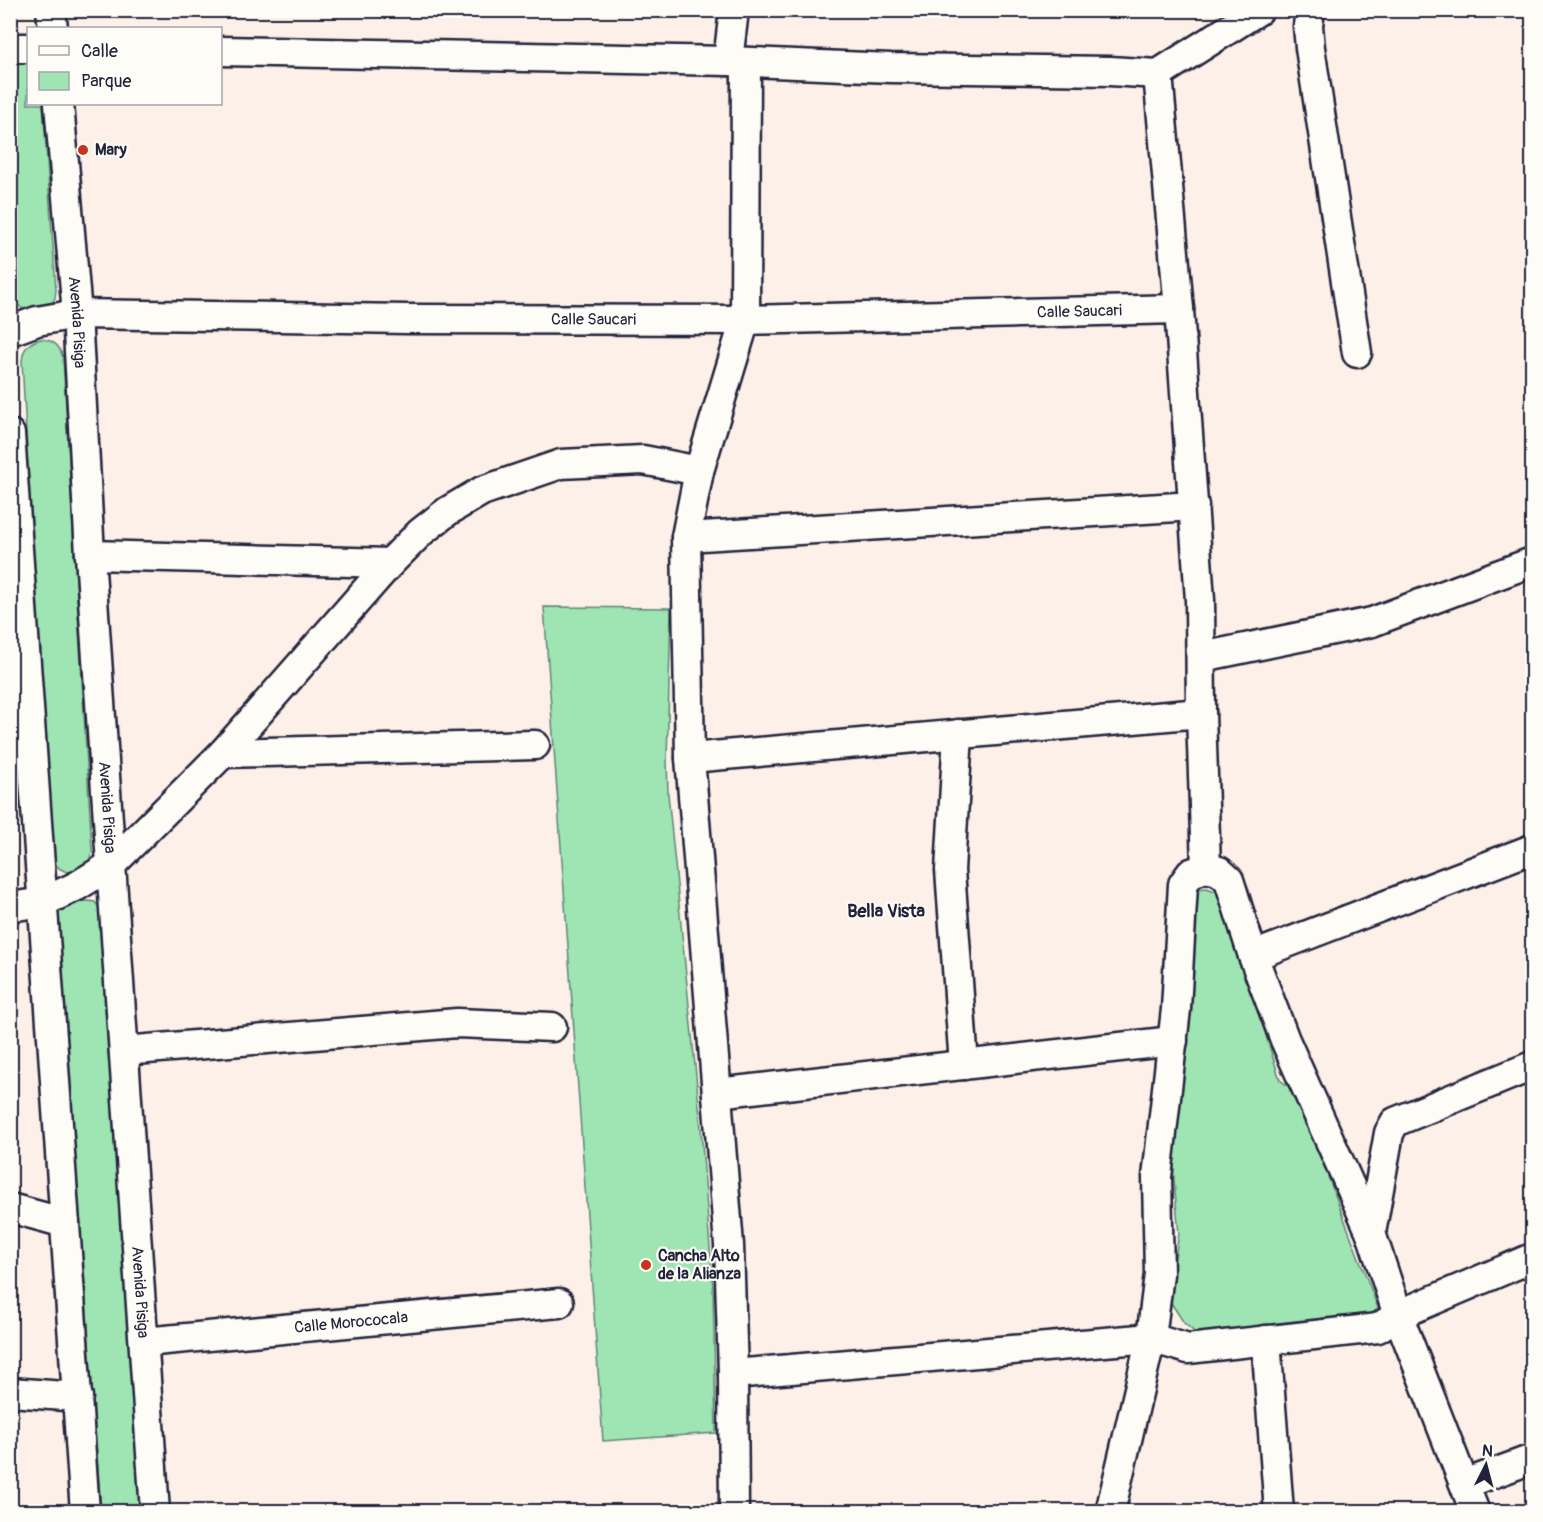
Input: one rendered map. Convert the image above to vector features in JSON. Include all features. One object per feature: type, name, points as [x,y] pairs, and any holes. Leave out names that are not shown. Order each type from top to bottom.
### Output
[{"type":"street","points":[[51,10],[53,27]]},
{"type":"street","points":[[222,51],[737,62],[891,68],[1110,71],[1158,74],[1259,10]]},
{"type":"street","points":[[1310,10],[1308,26],[1310,48],[1357,353]]},
{"type":"street","points":[[734,1512],[734,1374],[729,1245],[690,758],[686,537],[699,471],[745,320],[737,62],[741,13]]},
{"type":"street","points":[[10,48],[27,48]]},
{"type":"street","points":[[1158,74],[1179,309],[1200,600],[1206,868]]},
{"type":"street","name":"Avenida Pisiga","points":[[59,105],[77,314],[90,555],[155,1512]]},
{"type":"street","name":"Calle Saucari","points":[[10,331],[38,321],[77,314],[407,319],[745,320],[1179,309]]},
{"type":"street","points":[[10,434],[85,1512]]},
{"type":"street","points":[[10,907],[43,902],[77,886],[111,865],[223,753],[390,563],[421,531],[448,511],[482,491],[561,464],[643,460],[699,471]]},
{"type":"street","points":[[686,537],[1194,506]]},
{"type":"street","points":[[90,555],[390,563]]},
{"type":"street","points":[[1202,657],[1372,622],[1533,562]]},
{"type":"street","points":[[690,758],[1201,713]]},
{"type":"street","points":[[958,734],[950,870],[964,1065]]},
{"type":"street","points":[[223,753],[535,745]]},
{"type":"street","points":[[1253,956],[1533,849]]},
{"type":"street","points":[[1110,1512],[1150,1338],[1159,1274],[1157,1177],[1173,1041],[1183,884],[1191,873],[1206,868],[1219,871],[1229,880],[1253,956],[1285,1040],[1371,1233],[1398,1315],[1475,1512]]},
{"type":"street","points":[[124,1051],[457,1023],[552,1027]]},
{"type":"street","points":[[717,1093],[1173,1041]]},
{"type":"street","points":[[1371,1233],[1389,1133],[1395,1122],[1533,1066]]},
{"type":"street","points":[[10,1208],[65,1223]]},
{"type":"street","points":[[734,1374],[1150,1338],[1188,1349],[1378,1328],[1398,1315],[1533,1258]]},
{"type":"street","name":"Calle Morococala","points":[[144,1342],[559,1303]]},
{"type":"street","points":[[1266,1340],[1279,1512]]},
{"type":"street","points":[[10,1392],[78,1397]]},
{"type":"street","points":[[1465,1484],[1533,1459]]},
{"type":"green space","points":[[27,63],[27,105],[43,105],[56,290],[51,305],[29,313],[19,306],[14,295],[10,242],[10,65]]},
{"type":"green space","points":[[41,339],[56,344],[63,358],[92,850],[85,866],[73,872],[60,869],[50,855],[22,361],[27,346]]},
{"type":"green space","points":[[544,607],[671,608],[668,794],[700,1116],[713,1288],[716,1433],[603,1441]]},
{"type":"green space","points":[[1207,888],[1217,892],[1223,900],[1280,1080],[1296,1092],[1381,1316],[1200,1337],[1184,1323],[1168,1298],[1179,1234],[1173,1152],[1189,1023],[1190,905],[1197,889]]},
{"type":"green space","points":[[71,902],[95,902],[100,909],[144,1511],[101,1511],[58,915],[59,909]]},
{"type":"place","name":"Mary","points":[[83,150]]},
{"type":"place","name":"Cancha Alto de la Alianza","points":[[646,1265]]},
{"type":"district","name":"Bella Vista","points":[[886,911]]}]
